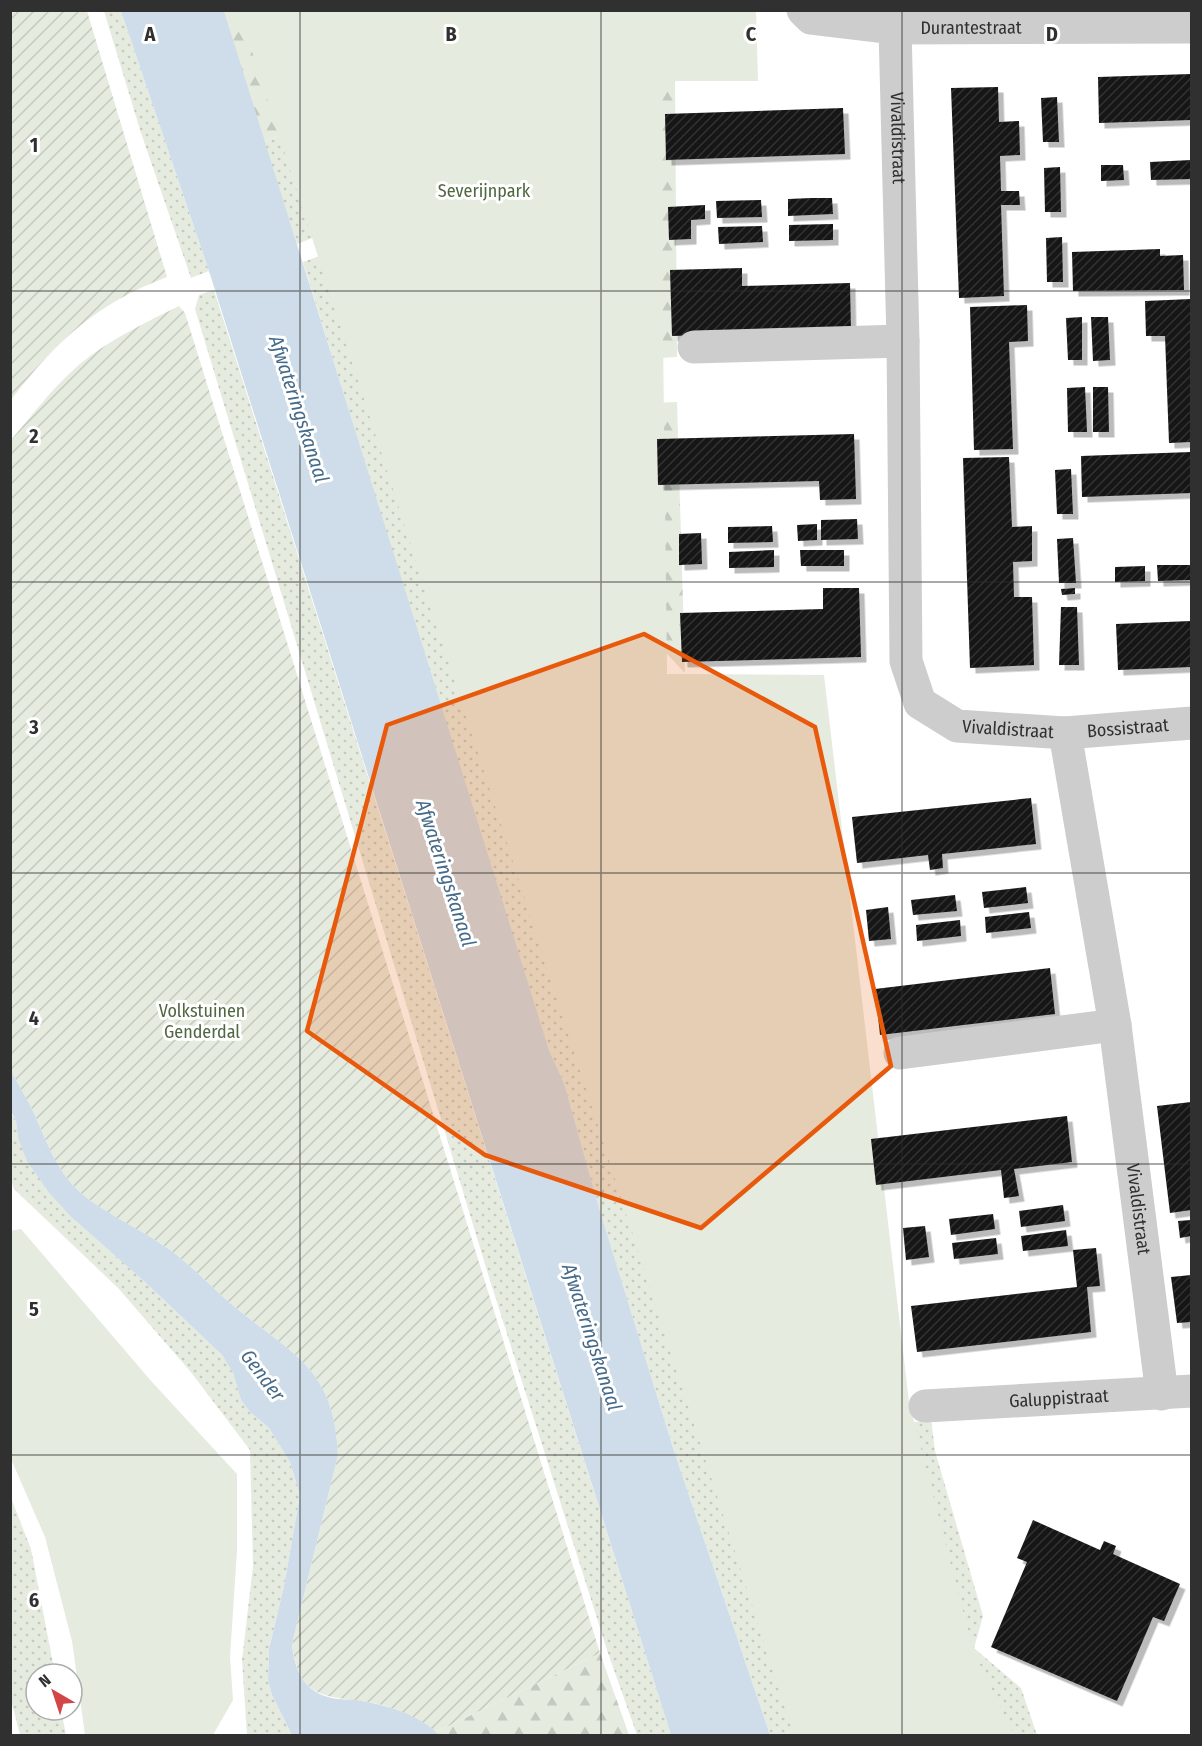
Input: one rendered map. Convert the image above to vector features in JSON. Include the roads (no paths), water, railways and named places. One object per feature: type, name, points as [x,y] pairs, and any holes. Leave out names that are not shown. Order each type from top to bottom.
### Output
[{"type":"street","points":[[803,10],[811,18],[895,28]]},
{"type":"street","name":"Durantestraat","points":[[895,28],[1191,27]]},
{"type":"street","name":"Vivaldistraat","points":[[895,28],[903,341],[906,661],[920,703],[957,726],[1065,733],[1177,1392]]},
{"type":"street","points":[[694,347],[903,341]]},
{"type":"street","name":"Bossistraat","points":[[1065,733],[1191,723]]},
{"type":"street","points":[[900,1053],[1115,1024]]},
{"type":"street","name":"Galuppistraat","points":[[925,1406],[1177,1392]]},
{"type":"water","name":"Afwateringskanaal","points":[[121,11],[224,11],[549,1050],[564,1083],[600,1211],[674,1451],[770,1735],[671,1735],[209,271]]},
{"type":"water","name":"Gender","points":[[11,1071],[33,1111],[52,1155],[72,1184],[100,1207],[172,1251],[237,1309],[294,1354],[320,1384],[329,1403],[335,1427],[338,1455],[292,1644],[297,1669],[306,1683],[319,1694],[334,1699],[378,1704],[400,1711],[422,1721],[439,1735],[292,1735],[272,1695],[268,1680],[269,1649],[284,1586],[300,1495],[290,1462],[269,1428],[250,1412],[241,1400],[233,1373],[222,1355],[145,1282],[70,1216],[50,1194],[27,1161],[18,1138],[16,1121],[11,1111]]},
{"type":"park label","name":"Severijnpark","points":[[484,191]]},
{"type":"park label","name":"Volkstuinen Genderdal","points":[[202,1021]]}]
